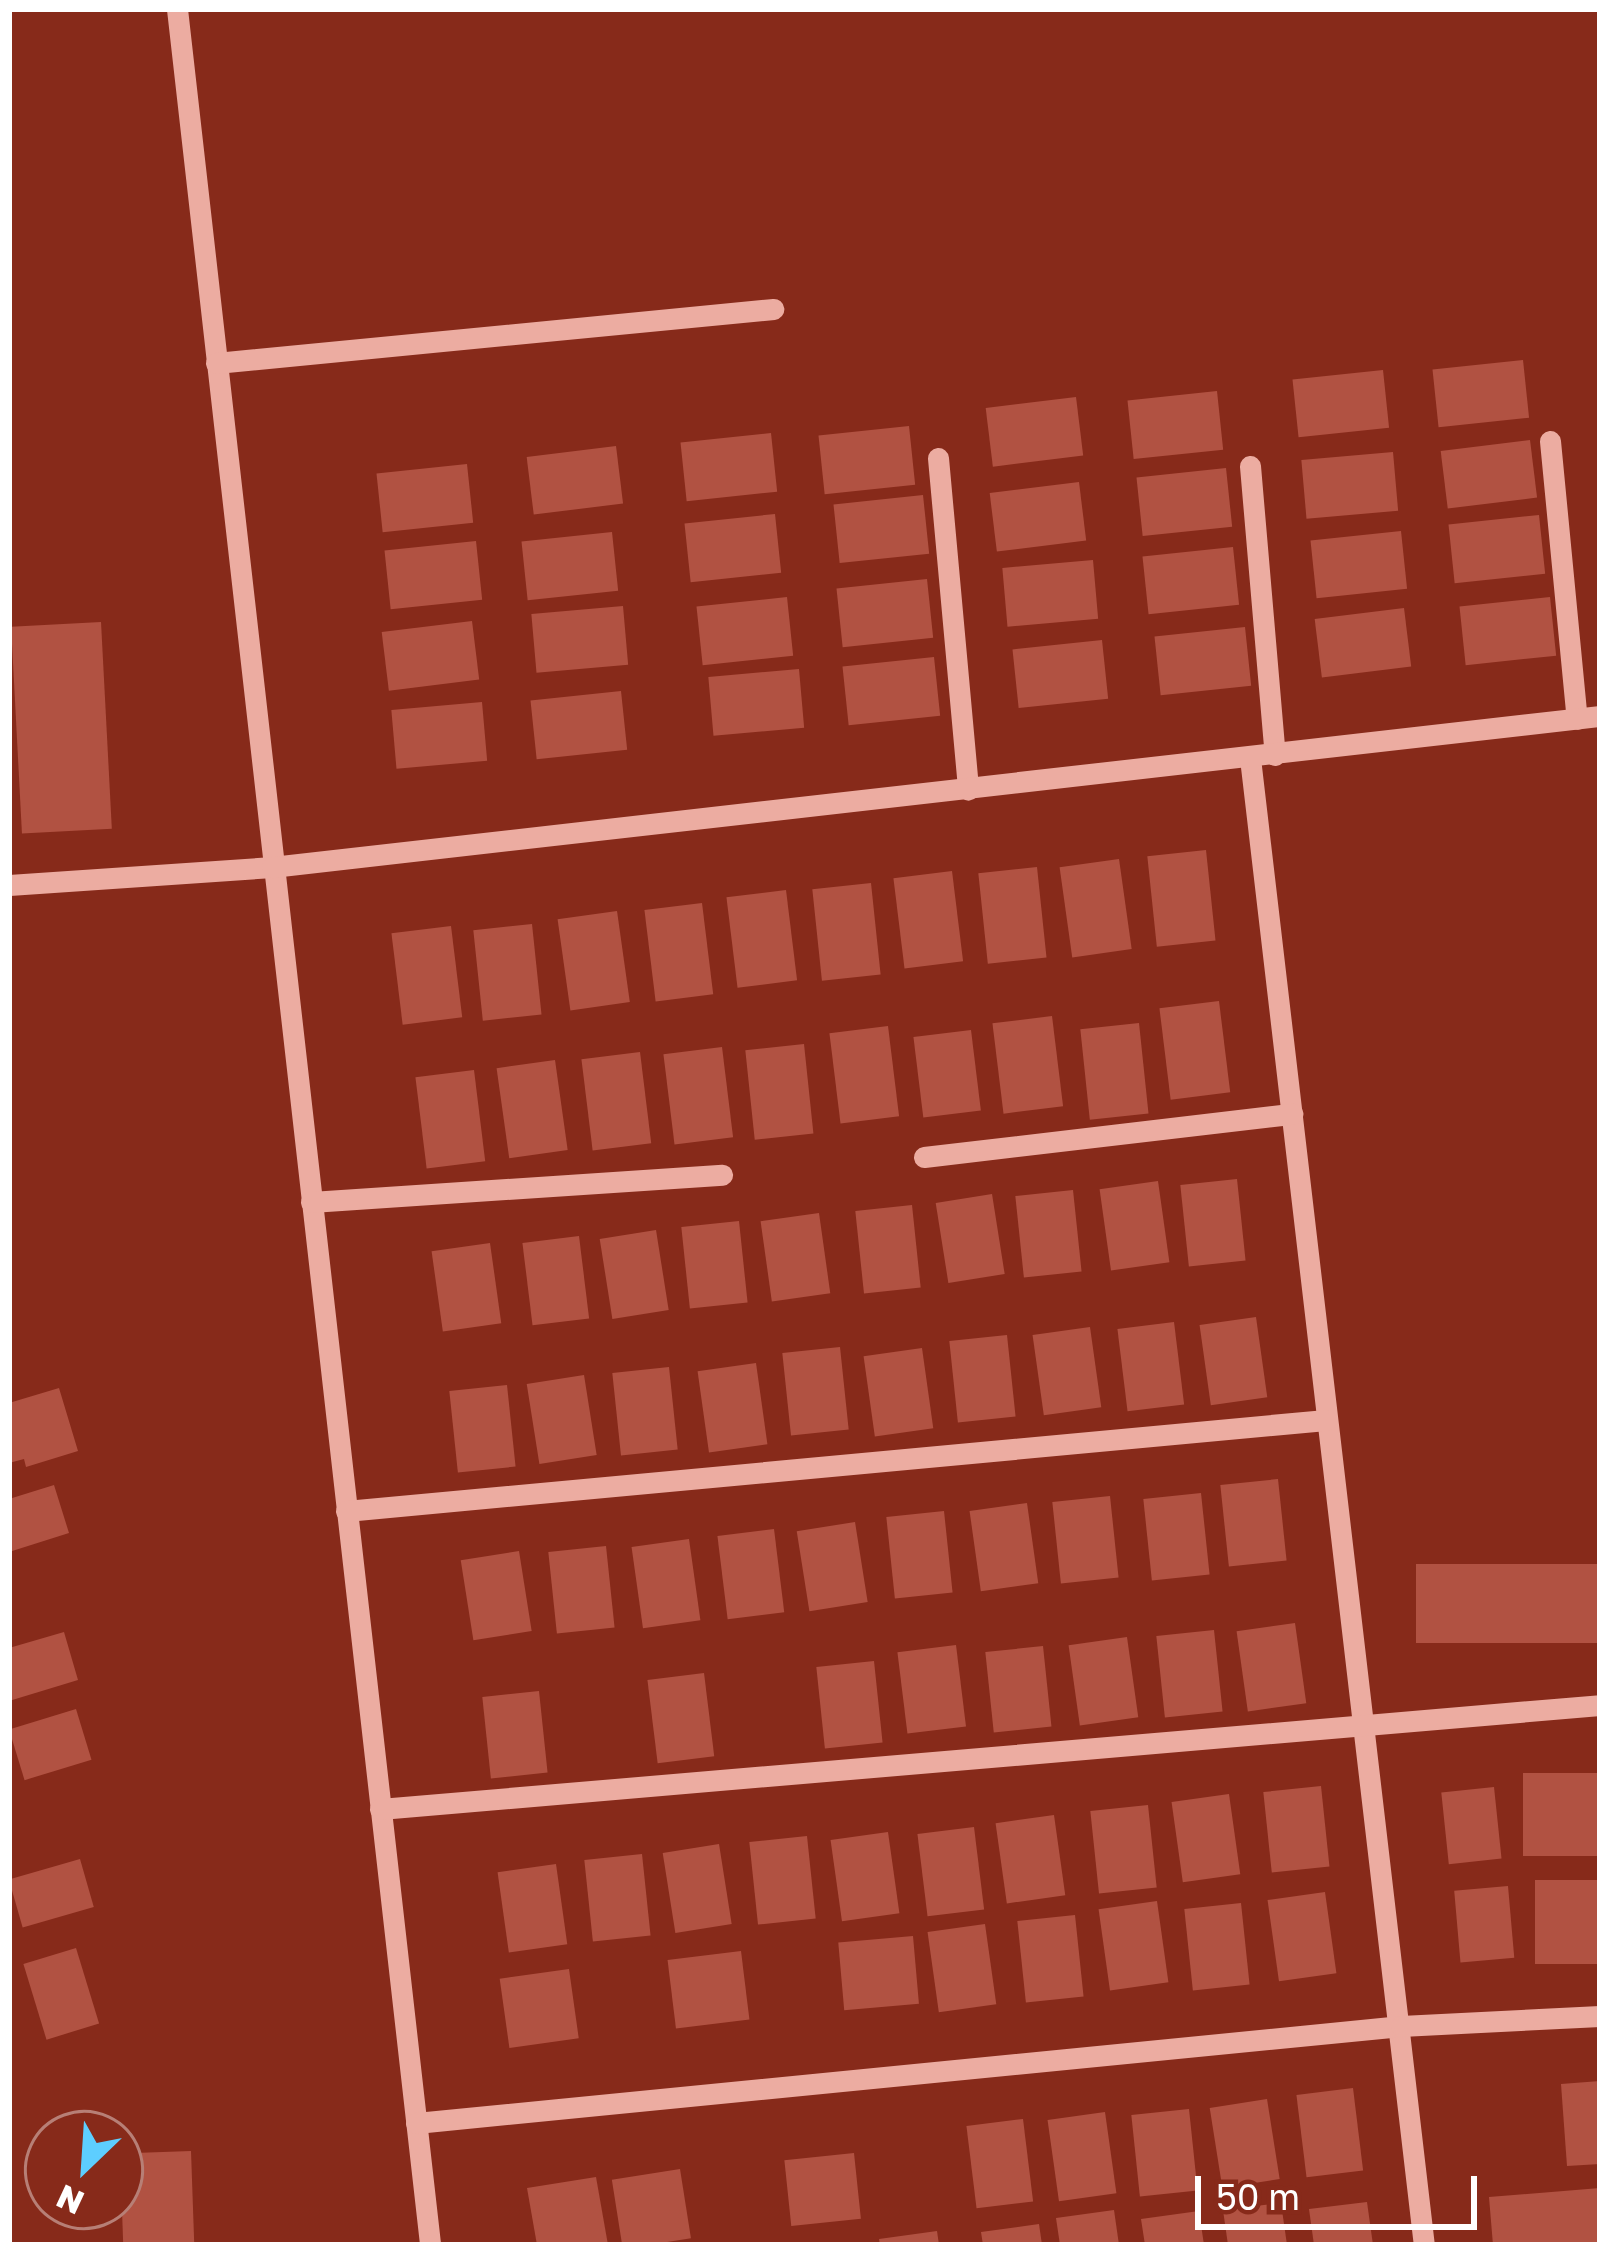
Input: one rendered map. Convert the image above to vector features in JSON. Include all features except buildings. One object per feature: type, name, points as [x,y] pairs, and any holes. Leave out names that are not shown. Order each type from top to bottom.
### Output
[{"type":"street","points":[[177,9],[430,2245]]},
{"type":"street","points":[[216,363],[773,310]]},
{"type":"street","points":[[9,885],[272,867],[1588,718],[1550,441]]},
{"type":"street","points":[[938,458],[968,790]]},
{"type":"street","points":[[1250,466],[1276,755]]},
{"type":"street","points":[[1250,758],[1424,2245]]},
{"type":"street","points":[[924,1156],[1292,1114]]},
{"type":"street","points":[[311,1202],[722,1175]]},
{"type":"street","points":[[346,1510],[1326,1420]]},
{"type":"street","points":[[380,1809],[1361,1721],[1600,1706]]},
{"type":"street","points":[[416,2123],[1400,2026],[1600,2016]]}]
